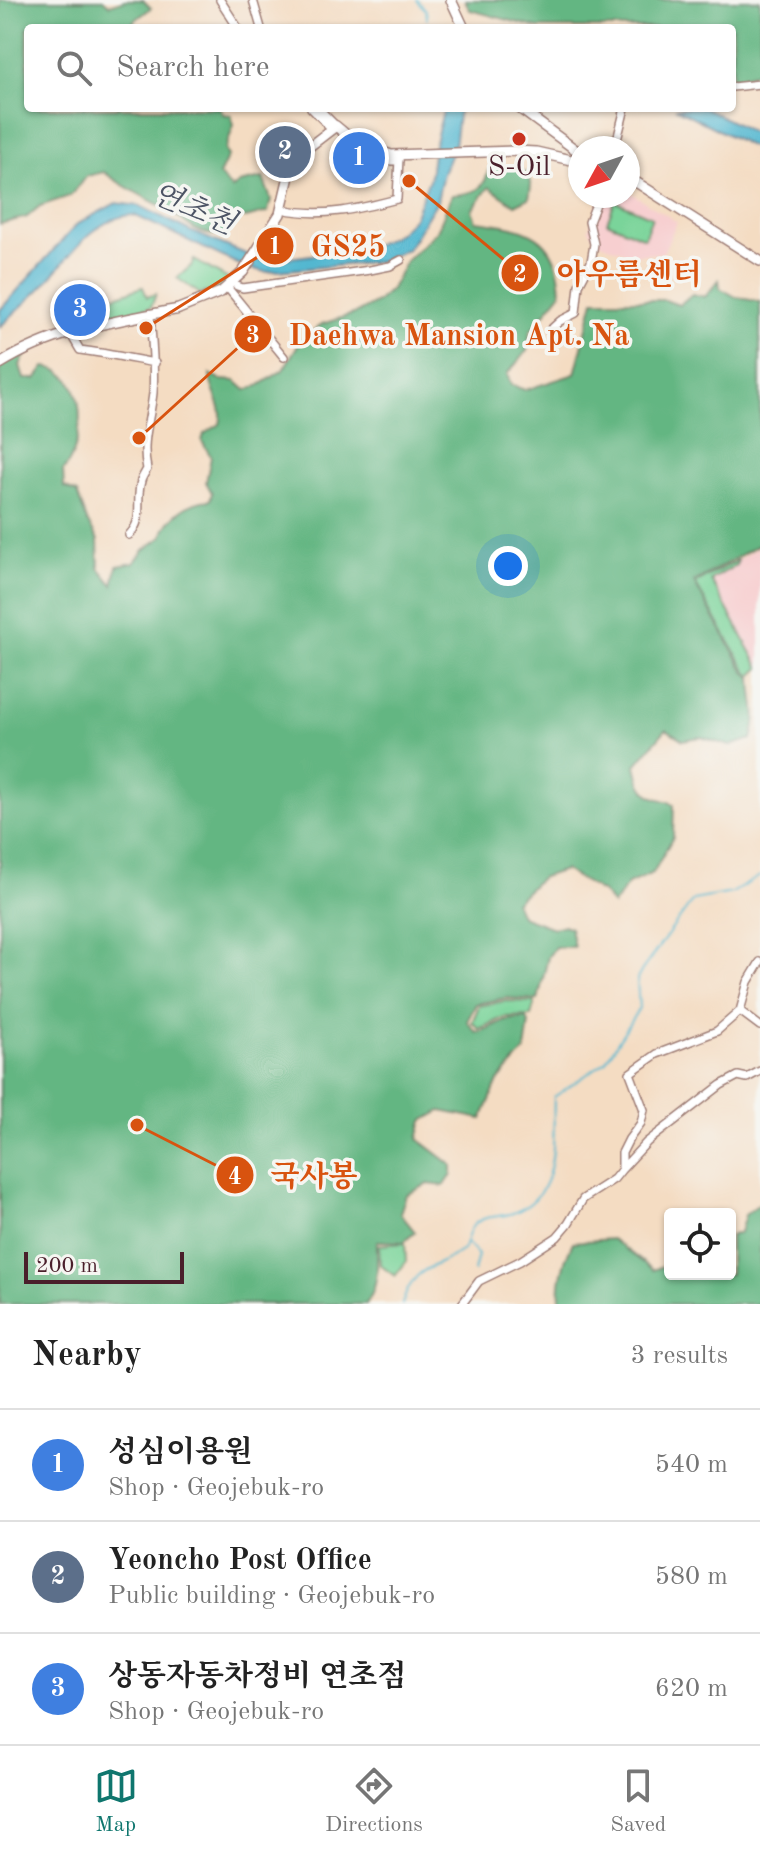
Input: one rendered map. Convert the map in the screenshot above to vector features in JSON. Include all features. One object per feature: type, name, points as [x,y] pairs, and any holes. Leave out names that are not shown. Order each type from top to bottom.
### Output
[{"type":"main road","points":[[448,0],[459,24]]},
{"type":"main road","points":[[524,112],[568,145]]},
{"type":"main road","points":[[532,112],[568,137]]},
{"type":"main road","points":[[0,364],[26,348],[69,331],[204,304],[232,286],[284,210],[293,159],[336,129],[351,146],[376,158],[516,151],[568,161]]},
{"type":"main road","points":[[545,154],[560,150],[561,144],[555,136]]},
{"type":"main road","points":[[460,155],[568,162]]},
{"type":"main road","points":[[640,185],[760,261]]},
{"type":"main road","points":[[640,192],[760,268]]},
{"type":"street","points":[[218,0],[233,24]]},
{"type":"street","points":[[253,0],[260,24]]},
{"type":"street","points":[[736,87],[760,84]]},
{"type":"street","points":[[316,112],[336,129]]},
{"type":"street","points":[[321,112],[336,129]]},
{"type":"street","points":[[618,136],[624,112]]},
{"type":"street","points":[[284,210],[355,211],[397,199],[400,158]]},
{"type":"street","points":[[549,331],[576,313],[579,285],[591,262],[594,244],[589,222],[594,208]]},
{"type":"street","points":[[232,286],[243,288],[370,270],[401,260]]},
{"type":"street","points":[[232,286],[283,358]]},
{"type":"street","points":[[129,535],[139,517],[141,480],[147,469],[143,450],[155,363],[150,316]]},
{"type":"street","points":[[69,331],[80,350],[97,349],[104,354],[155,363]]},
{"type":"street","points":[[622,1169],[622,1153],[641,1123],[644,1110],[630,1073],[657,1054],[717,1031],[740,1011],[748,982],[760,962]]},
{"type":"street","points":[[740,1011],[760,1026]]},
{"type":"street","points":[[462,1304],[479,1281],[520,1261],[557,1237],[583,1199],[614,1179],[647,1142],[721,1085],[738,1076],[747,1078],[760,1071]]},
{"type":"shaded area","points":[[640,199],[677,222],[663,253],[632,255],[596,241],[589,229],[597,208],[640,208]]},
{"type":"shaded area","points":[[760,546],[760,668],[711,579],[736,566],[738,560]]},
{"type":"green space","points":[[0,0],[103,0],[109,5],[125,0],[143,0],[151,8],[134,24],[24,24],[24,112],[222,112],[231,115],[234,125],[225,150],[228,156],[219,175],[232,189],[239,183],[263,178],[271,199],[268,212],[246,218],[236,216],[225,225],[225,233],[211,235],[191,227],[104,172],[87,176],[70,196],[40,206],[27,217],[0,224]]},
{"type":"green space","points":[[465,0],[760,0],[760,72],[736,77],[736,24],[523,24],[470,10]]},
{"type":"green space","points":[[490,167],[510,167],[527,173],[531,186],[529,198],[515,205],[489,187],[472,210],[476,221],[511,226],[537,237],[554,258],[561,293],[530,332],[527,351],[507,374],[511,385],[525,390],[575,374],[594,300],[665,300],[679,305],[692,294],[705,297],[719,280],[720,288],[736,297],[760,302],[760,544],[694,582],[745,672],[752,677],[756,713],[752,739],[730,746],[701,737],[683,740],[666,729],[636,765],[647,793],[674,805],[673,837],[653,873],[628,884],[613,905],[603,893],[564,870],[540,878],[515,902],[521,916],[553,928],[564,925],[570,928],[574,947],[555,947],[548,957],[538,1000],[506,998],[476,1004],[467,1021],[476,1032],[505,1020],[526,1018],[529,1022],[525,1051],[498,1081],[482,1119],[441,1111],[423,1121],[418,1139],[452,1165],[452,1175],[444,1186],[428,1184],[406,1195],[400,1213],[415,1232],[404,1242],[377,1241],[376,1282],[366,1304],[0,1304],[0,363],[28,350],[20,365],[24,379],[36,379],[45,367],[60,372],[70,381],[80,411],[76,444],[63,471],[64,487],[77,493],[98,540],[99,568],[113,585],[117,566],[134,563],[144,550],[162,537],[180,511],[194,503],[210,500],[212,493],[206,482],[211,457],[202,441],[204,434],[220,424],[221,417],[210,374],[221,380],[236,381],[246,390],[260,385],[283,370],[299,343],[322,324],[357,313],[377,302],[391,289],[406,261],[437,231],[452,195],[477,189],[485,181]]},
{"type":"green space","points":[[612,208],[631,208],[652,217],[644,238],[607,222]]},
{"type":"green space","points":[[194,260],[232,281],[219,289],[200,294],[177,278]]},
{"type":"green space","points":[[143,287],[147,297],[156,294],[151,307],[103,320],[111,308],[112,297]]},
{"type":"green space","points":[[738,560],[736,565],[711,580],[760,668],[752,676],[695,583]]},
{"type":"green space","points":[[505,1001],[535,1002],[531,1016],[504,1017],[479,1029],[472,1022],[479,1006]]},
{"type":"green space","points":[[760,1203],[760,1304],[561,1304],[562,1272],[573,1242],[612,1239],[653,1270],[664,1265],[664,1280],[736,1280],[736,1234],[740,1232],[745,1215]]},
{"type":"green space","points":[[405,1243],[406,1262],[395,1276],[380,1265],[379,1245]]},
{"type":"water","points":[[443,112],[459,112],[454,146],[443,173],[437,201],[408,249],[379,262],[265,272],[242,266],[134,215],[119,217],[82,241],[42,287],[0,327],[0,310],[77,224],[116,203],[140,206],[190,231],[263,261],[369,248],[399,233],[414,218],[430,177]]},
{"type":"water","points":[[683,112],[713,112],[760,136],[760,151]]},
{"type":"waterway","points":[[417,0],[426,10],[427,19]]},
{"type":"waterway","points":[[402,1304],[419,1274],[463,1250],[476,1223],[513,1213],[529,1205],[540,1193],[551,1164],[554,1097],[605,1062],[639,1008],[637,979],[693,900],[732,893],[760,876]]},
{"type":"waterway","points":[[467,1243],[478,1255],[474,1271]]},
{"type":"place","name":"S-Oil","points":[[519,139]]},
{"type":"place","name":"Yeoncho Post Office","points":[[285,152]]},
{"type":"place","name":"성심이용원","points":[[359,158]]},
{"type":"place","name":"아우름센터","points":[[409,181]]},
{"type":"place","name":"상동자동차정비 연초점","points":[[80,310]]},
{"type":"place","name":"GS25","points":[[146,328]]},
{"type":"place","name":"Daehwa Mansion Apt. Na","points":[[139,438]]},
{"type":"place","name":"국사봉","points":[[137,1125]]},
{"type":"water label","name":"연초천","points":[[193,210]]}]
